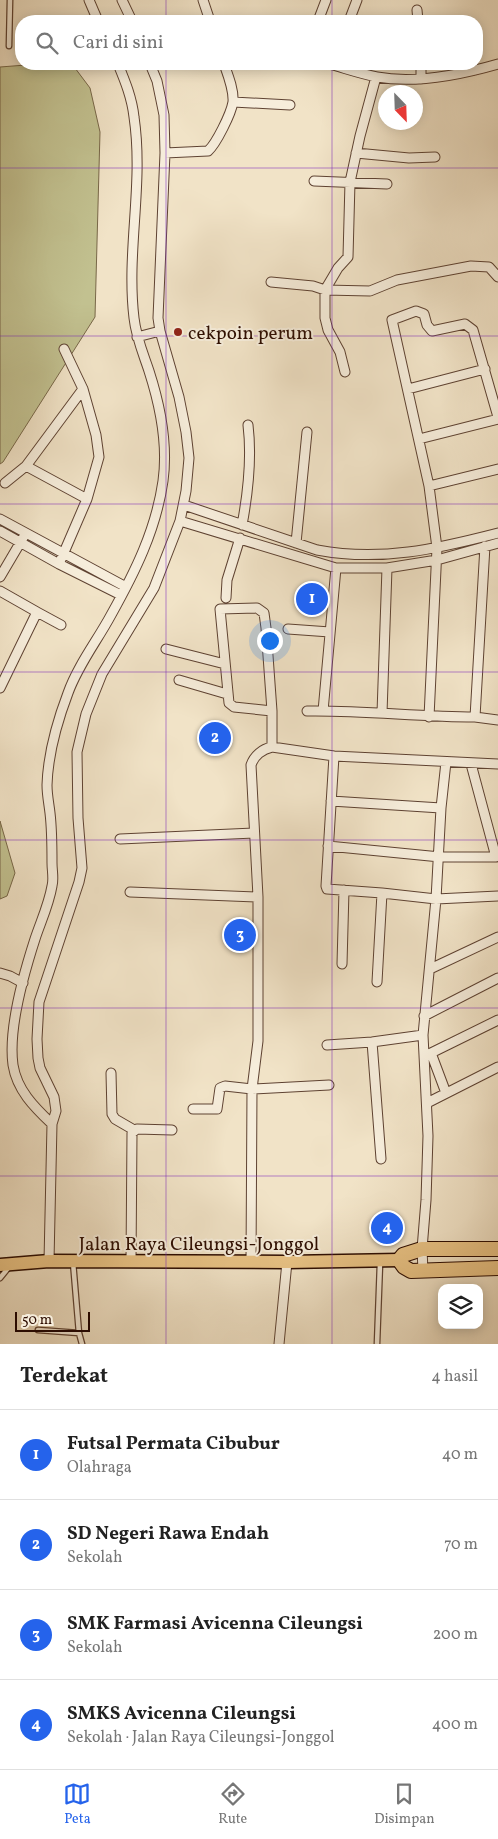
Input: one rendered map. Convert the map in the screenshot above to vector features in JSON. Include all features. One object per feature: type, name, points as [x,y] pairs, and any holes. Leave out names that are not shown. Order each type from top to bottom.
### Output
[{"type":"highway","name":"Jalan Raya Cileungsi-Jonggol","points":[[399,1260],[403,1254],[422,1249],[498,1250]]},
{"type":"highway","points":[[399,1260],[404,1267],[411,1271],[498,1268]]},
{"type":"main road","name":"Jalan Raya Cileungsi-Jonggol","points":[[0,1265],[49,1261],[380,1262],[399,1260]]},
{"type":"street","points":[[89,0],[95,15]]},
{"type":"street","points":[[122,0],[129,15]]},
{"type":"street","points":[[202,0],[208,15]]},
{"type":"street","points":[[320,15],[326,0]]},
{"type":"street","points":[[351,15],[357,0]]},
{"type":"street","points":[[417,10],[417,15]]},
{"type":"street","points":[[483,67],[498,64]]},
{"type":"street","points":[[52,1124],[27,1099],[19,1085],[13,1064],[14,1037],[23,983],[53,884],[52,840],[47,786],[54,737],[79,668],[111,616],[148,544],[156,520],[164,478],[165,456],[158,401],[139,337],[131,292],[137,199],[137,146],[129,92],[120,70]]},
{"type":"street","points":[[49,1261],[52,1124],[56,1111],[54,1097],[40,1068],[38,1058],[39,1002],[82,868],[78,818],[77,752],[86,714],[102,674],[154,588],[180,520],[184,505],[189,458],[179,397],[157,332],[165,153],[164,115],[157,81],[152,70]]},
{"type":"street","points":[[165,153],[209,151],[216,142],[233,102],[231,86],[226,70]]},
{"type":"street","points":[[351,70],[376,77],[421,78],[472,70]]},
{"type":"street","points":[[421,70],[421,78]]},
{"type":"street","points":[[345,372],[339,350],[328,330],[325,290],[338,268],[348,257],[350,182],[376,77]]},
{"type":"street","points":[[233,102],[290,105]]},
{"type":"street","points":[[356,153],[409,158],[435,157]]},
{"type":"street","points":[[314,181],[387,184]]},
{"type":"street","points":[[271,282],[313,286],[325,290],[370,291],[397,280],[471,266],[489,267],[498,276]]},
{"type":"street","points":[[419,439],[498,418],[477,338],[473,330],[465,324],[432,331],[427,325],[424,314],[416,311],[392,320],[429,486],[437,554],[429,717]]},
{"type":"street","points":[[139,337],[157,332]]},
{"type":"street","points":[[59,564],[87,500],[99,457],[96,435],[83,389],[64,349]]},
{"type":"street","points":[[408,389],[485,369]]},
{"type":"street","points":[[5,483],[26,466],[83,389]]},
{"type":"street","points":[[242,525],[249,472],[250,446],[248,425]]},
{"type":"street","points":[[296,543],[307,432]]},
{"type":"street","points":[[26,466],[87,500]]},
{"type":"street","points":[[429,486],[498,469]]},
{"type":"street","points":[[184,505],[317,550],[358,556],[437,554],[498,543]]},
{"type":"street","points":[[0,519],[124,591]]},
{"type":"street","points":[[180,520],[336,568],[387,568],[437,554],[498,533]]},
{"type":"street","points":[[0,531],[59,564],[124,591]]},
{"type":"street","points":[[0,577],[26,533]]},
{"type":"street","points":[[226,598],[227,580],[240,538]]},
{"type":"street","points":[[475,718],[485,546]]},
{"type":"street","points":[[322,711],[336,568]]},
{"type":"street","points":[[382,713],[387,568]]},
{"type":"street","points":[[0,591],[61,625]]},
{"type":"street","points":[[272,711],[234,707],[229,703],[220,609],[257,608],[261,610],[265,617],[272,711],[272,747]]},
{"type":"street","points":[[0,688],[37,612]]},
{"type":"street","points":[[288,629],[330,632]]},
{"type":"street","points":[[166,649],[225,664]]},
{"type":"street","points":[[179,680],[228,694]]},
{"type":"street","points":[[307,711],[382,713],[498,720]]},
{"type":"street","points":[[251,1262],[252,1089],[258,1041],[258,897],[250,765],[256,756],[267,748],[272,747],[334,756],[498,764]]},
{"type":"street","points":[[334,756],[326,888],[330,890],[382,893],[436,900],[498,896]]},
{"type":"street","points":[[423,1271],[422,1249],[427,1182],[427,1054],[423,1035],[440,857],[441,808],[446,762]]},
{"type":"street","points":[[328,846],[440,857],[497,859],[471,764]]},
{"type":"street","points":[[331,801],[441,808]]},
{"type":"street","points":[[120,839],[254,833]]},
{"type":"street","points":[[342,964],[344,890]]},
{"type":"street","points":[[130,892],[258,897]]},
{"type":"street","points":[[377,982],[382,893]]},
{"type":"street","points":[[430,968],[498,937]]},
{"type":"street","points":[[0,973],[23,983]]},
{"type":"street","points":[[424,1016],[498,978]]},
{"type":"street","points":[[427,1054],[498,1020]]},
{"type":"street","points":[[327,1045],[372,1042],[423,1035]]},
{"type":"street","points":[[372,1042],[381,1159]]},
{"type":"street","points":[[427,1054],[446,1093]]},
{"type":"street","points":[[427,1103],[498,1067]]},
{"type":"street","points":[[111,1073],[112,1114],[115,1119],[134,1130],[172,1130]]},
{"type":"street","points":[[193,1109],[217,1108],[222,1087],[252,1089],[330,1085]]},
{"type":"street","points":[[131,1261],[132,1133],[134,1130]]},
{"type":"street","points":[[279,1344],[287,1262]]},
{"type":"lane","points":[[9,46],[10,0]]},
{"type":"lane","points":[[72,1261],[79,1333],[82,1344]]},
{"type":"lane","points":[[377,1344],[380,1262]]},
{"type":"lane","points":[[0,1278],[13,1263]]},
{"type":"lane","points":[[38,1330],[79,1333]]},
{"type":"shaded area","points":[[15,66],[15,70],[76,70],[90,88],[100,132],[95,317],[0,464],[0,67]]},
{"type":"shaded area","points":[[0,821],[15,873],[7,896],[0,899]]},
{"type":"place","name":"cekpoin perum","points":[[178,332]]},
{"type":"place","name":"Futsal Permata Cibubur","points":[[312,599]]},
{"type":"place","name":"SD Negeri Rawa Endah","points":[[215,738]]},
{"type":"place","name":"SMK Farmasi Avicenna Cileungsi","points":[[240,935]]},
{"type":"place","name":"SMKS Avicenna Cileungsi","points":[[387,1228]]}]
